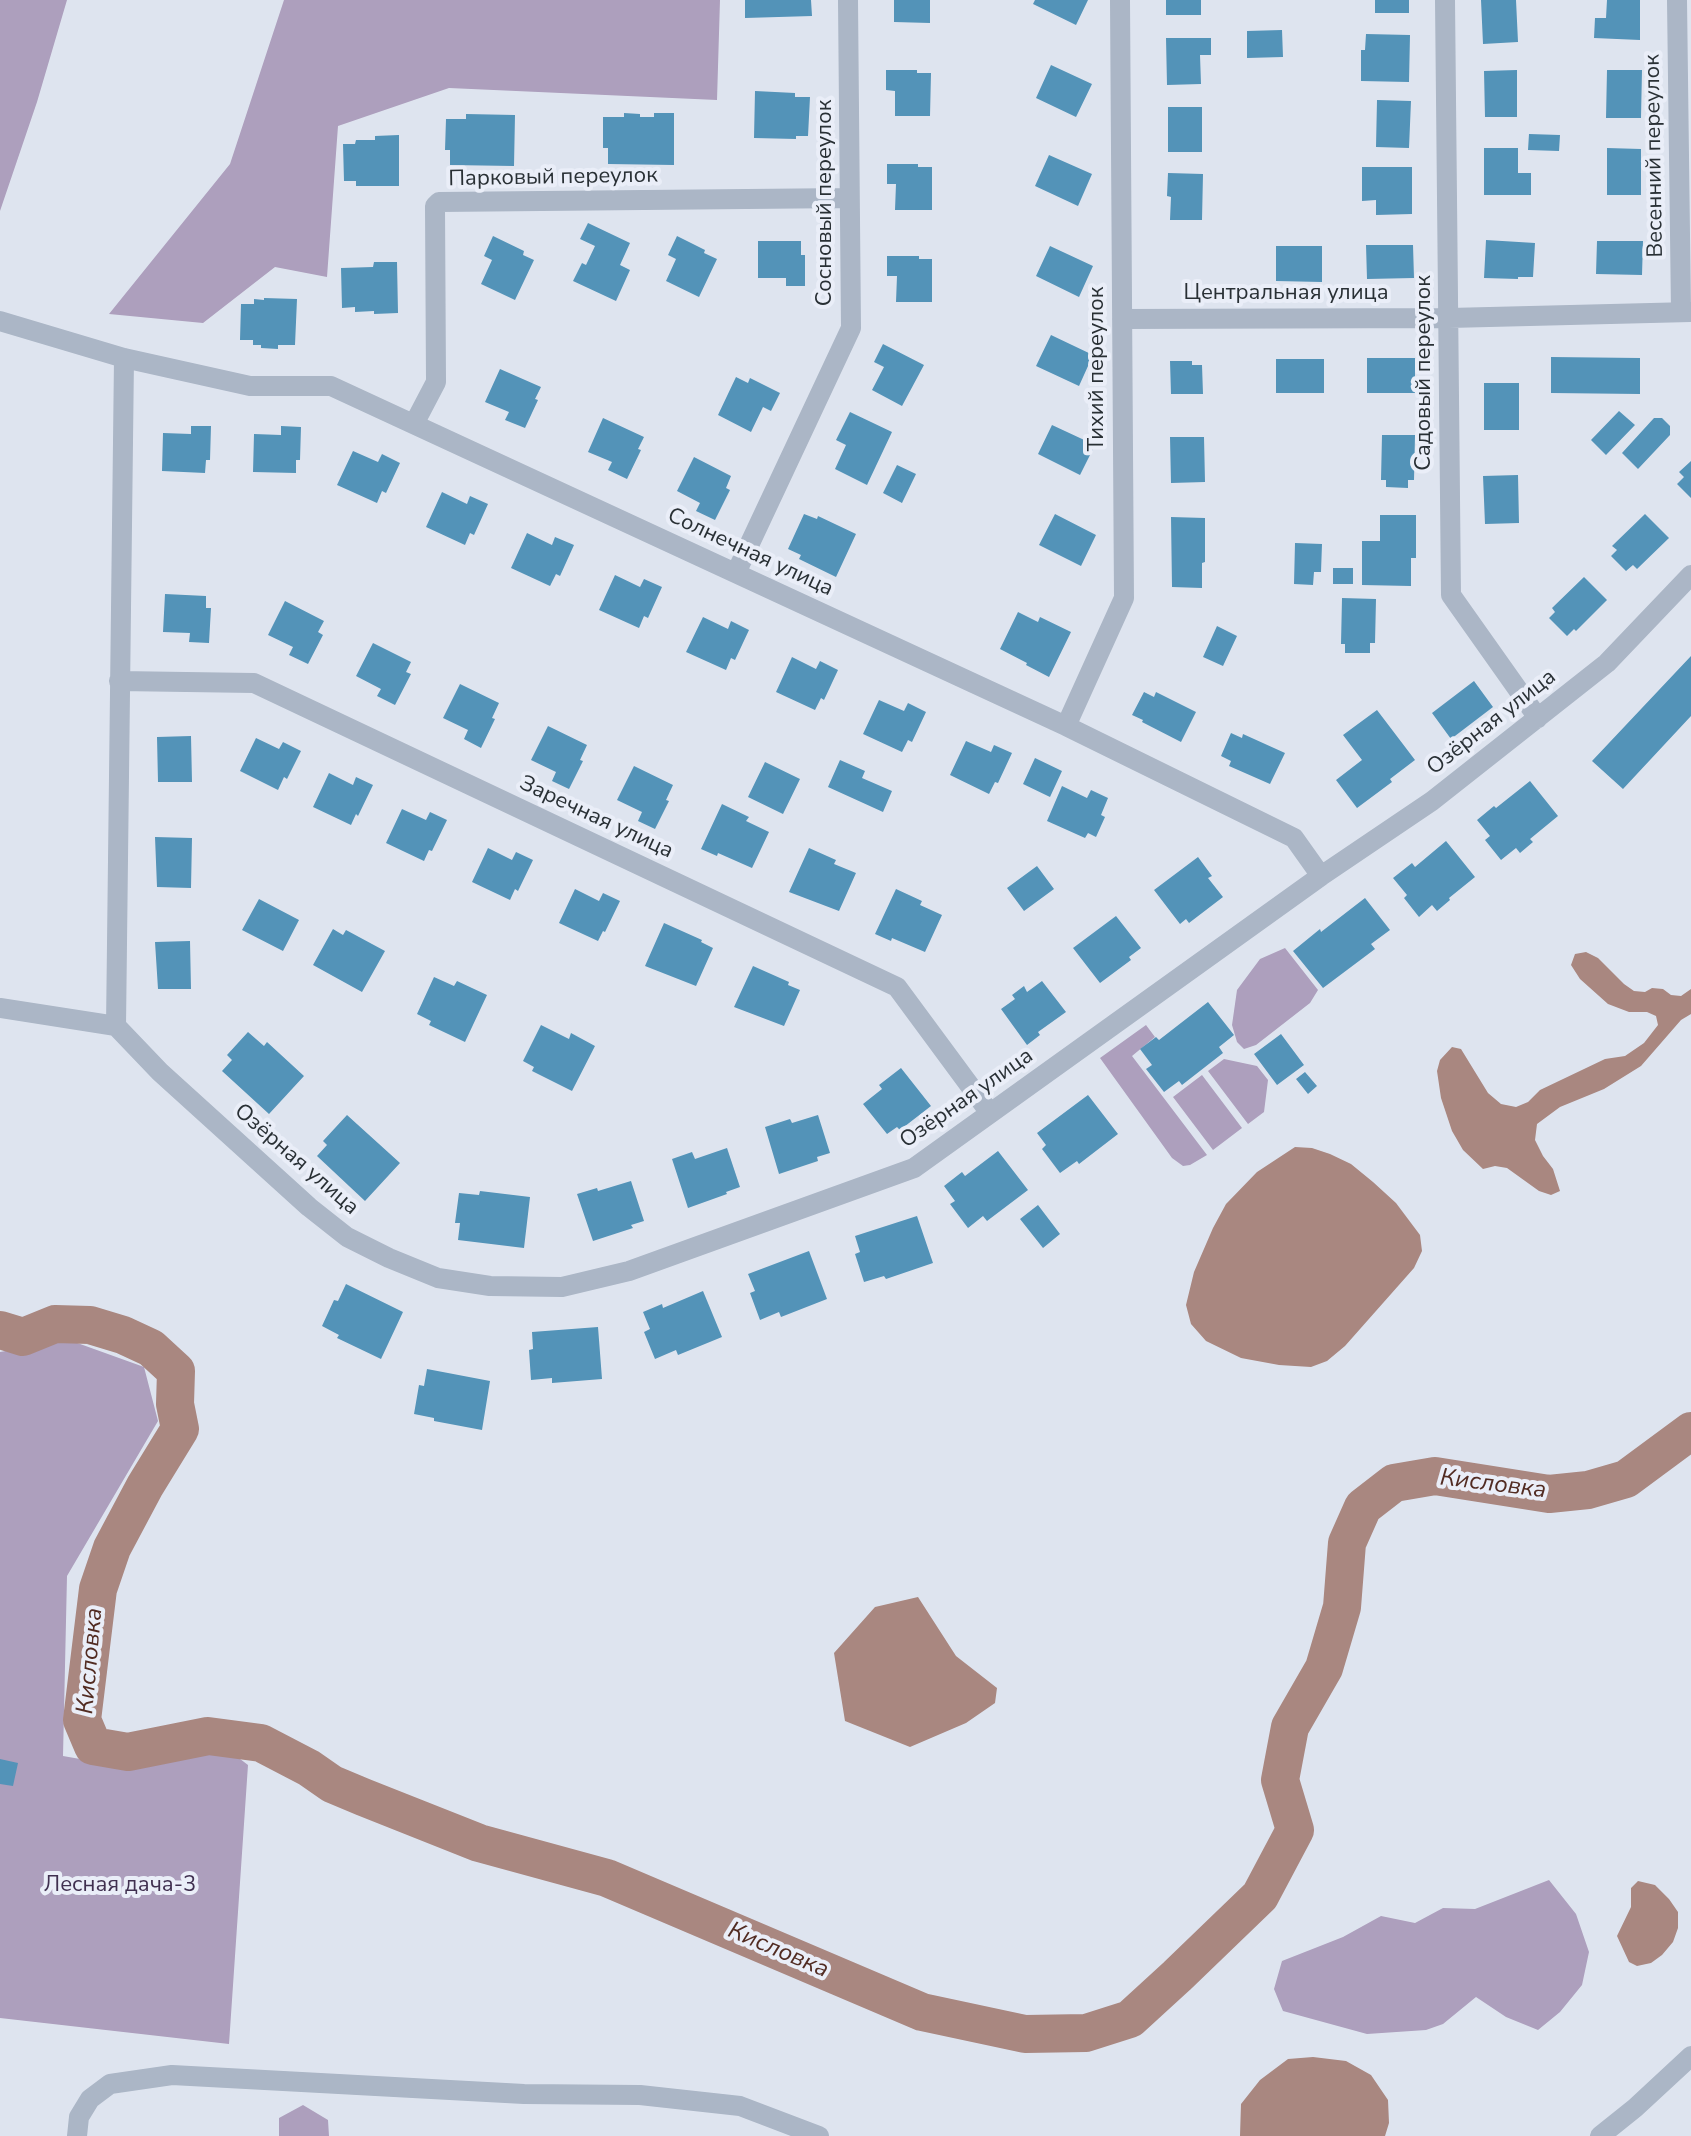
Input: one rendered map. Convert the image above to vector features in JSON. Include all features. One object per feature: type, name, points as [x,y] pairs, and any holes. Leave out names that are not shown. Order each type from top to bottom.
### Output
[{"type":"street","name":"Сосновый переулок","points":[[736,573],[851,328],[848,0]]},
{"type":"street","name":"Тихий переулок","points":[[1066,726],[1124,598],[1120,0]]},
{"type":"street","name":"Садовый переулок","points":[[1445,0],[1451,595],[1538,718]]},
{"type":"street","name":"Весенний переулок","points":[[1677,0],[1686,312]]},
{"type":"street","name":"Парковый переулок","points":[[414,424],[436,382],[435,206],[439,202],[849,198]]},
{"type":"street","name":"Центральная улица","points":[[1122,319],[1449,318],[1686,312]]},
{"type":"street","name":"Солнечная улица","points":[[0,321],[124,358],[250,386],[331,386],[1066,726],[1294,838],[1321,876]]},
{"type":"street","points":[[0,1008],[116,1026],[124,358]]},
{"type":"street","name":"Озёрная улица","points":[[116,1026],[160,1072],[309,1207],[347,1237],[389,1258],[438,1278],[490,1286],[562,1287],[629,1271],[914,1168],[1321,876],[1432,801],[1607,663],[1691,575]]},
{"type":"street","name":"Заречная улица","points":[[119,681],[254,683],[897,987],[990,1113]]},
{"type":"street","points":[[1600,2136],[1691,2056]]},
{"type":"street","points":[[77,2136],[79,2117],[90,2099],[110,2084],[172,2075],[524,2094],[640,2095],[740,2106],[819,2136]]},
{"type":"green space","points":[[0,0],[67,0],[0,211]]},
{"type":"green space","points":[[284,0],[720,0],[717,100],[449,88],[338,126],[327,277],[275,267],[203,323],[109,314],[230,164]]},
{"type":"green space","points":[[1285,948],[1318,990],[1310,1003],[1256,1045],[1244,1049],[1237,1042],[1232,1025],[1237,990],[1260,959]]},
{"type":"green space","points":[[1146,1025],[1155,1037],[1132,1056],[1207,1155],[1190,1165],[1183,1166],[1172,1158],[1100,1058]]},
{"type":"green space","points":[[1224,1059],[1257,1066],[1268,1080],[1264,1112],[1248,1124],[1208,1071]]},
{"type":"green space","points":[[1202,1075],[1242,1128],[1213,1150],[1173,1097]]},
{"type":"green space","name":"Лесная дача-3","points":[[69,1340],[144,1367],[158,1421],[67,1576],[63,1756],[120,1766],[223,1746],[248,1765],[229,2044],[0,2018],[0,1352]]},
{"type":"green space","points":[[1549,1880],[1576,1914],[1589,1952],[1582,1985],[1560,2012],[1538,2030],[1506,2017],[1476,1997],[1443,2024],[1426,2030],[1367,2034],[1283,2011],[1274,1989],[1282,1961],[1343,1937],[1381,1916],[1415,1923],[1443,1908],[1475,1909]]},
{"type":"green space","points":[[303,2105],[328,2120],[329,2136],[279,2136],[279,2118]]},
{"type":"shaded area","points":[[1586,952],[1598,958],[1634,991],[1663,989],[1671,995],[1681,996],[1691,989],[1691,1014],[1681,1020],[1641,1066],[1604,1089],[1560,1107],[1537,1124],[1535,1140],[1553,1169],[1560,1191],[1551,1195],[1539,1191],[1507,1168],[1495,1166],[1483,1169],[1463,1150],[1452,1131],[1441,1098],[1437,1071],[1440,1060],[1452,1047],[1461,1049],[1488,1093],[1501,1104],[1516,1107],[1528,1102],[1540,1090],[1605,1059],[1625,1056],[1644,1043],[1658,1025],[1656,1016],[1647,1012],[1629,1012],[1608,1004],[1580,979],[1571,965],[1575,954]]},
{"type":"shaded area","points":[[1295,1147],[1330,1154],[1351,1164],[1373,1182],[1396,1203],[1420,1235],[1422,1251],[1414,1268],[1345,1346],[1327,1361],[1311,1367],[1241,1358],[1206,1341],[1191,1324],[1186,1305],[1194,1272],[1226,1204],[1257,1172]]},
{"type":"shaded area","points":[[918,1597],[956,1656],[997,1688],[995,1703],[966,1723],[910,1747],[845,1721],[834,1653],[875,1607]]},
{"type":"shaded area","points":[[1638,1881],[1655,1885],[1669,1899],[1678,1912],[1678,1928],[1673,1942],[1662,1955],[1651,1963],[1637,1966],[1629,1962],[1617,1936],[1631,1907],[1631,1888]]},
{"type":"shaded area","points":[[1313,2057],[1346,2061],[1371,2075],[1388,2100],[1389,2123],[1385,2136],[1240,2136],[1241,2104],[1260,2080],[1288,2059]]},
{"type":"building","points":[[745,0],[811,0],[812,16],[745,18]]},
{"type":"building","points":[[894,0],[930,0],[930,23],[894,22]]},
{"type":"building","points":[[1035,0],[1088,0],[1076,25],[1033,4]]},
{"type":"building","points":[[1166,0],[1201,0],[1201,15],[1166,15]]},
{"type":"building","points":[[1375,0],[1409,0],[1409,13],[1375,13]]},
{"type":"building","points":[[1481,0],[1516,0],[1518,42],[1483,44]]},
{"type":"building","points":[[1607,0],[1640,0],[1640,40],[1594,38],[1595,18],[1606,18]]},
{"type":"building","points":[[1282,30],[1283,57],[1247,58],[1247,31]]},
{"type":"building","points":[[1366,34],[1410,35],[1409,82],[1361,81],[1361,50],[1365,50]]},
{"type":"building","points":[[1166,38],[1211,38],[1211,55],[1200,55],[1201,84],[1167,85]]},
{"type":"building","points":[[1051,65],[1092,84],[1076,117],[1036,98]]},
{"type":"building","points":[[886,70],[931,73],[930,116],[895,116],[895,91],[886,90]]},
{"type":"building","points":[[1517,70],[1517,117],[1485,117],[1484,71]]},
{"type":"building","points":[[1607,70],[1642,70],[1641,118],[1606,118]]},
{"type":"building","points":[[755,91],[810,97],[808,136],[796,136],[796,139],[754,138]]},
{"type":"building","points":[[1377,100],[1411,101],[1409,148],[1376,147]]},
{"type":"building","points":[[1168,107],[1202,107],[1202,152],[1168,152]]},
{"type":"building","points":[[624,113],[654,117],[654,113],[674,113],[674,165],[608,164],[608,148],[603,148],[603,117],[624,117]]},
{"type":"building","points":[[466,114],[515,115],[514,166],[450,165],[450,150],[445,150],[446,119],[466,119]]},
{"type":"building","points":[[1529,134],[1560,135],[1559,151],[1528,150]]},
{"type":"building","points":[[399,135],[399,186],[356,186],[356,181],[344,181],[343,144],[375,140],[375,136]]},
{"type":"building","points":[[1484,148],[1518,148],[1518,173],[1531,173],[1531,195],[1484,195]]},
{"type":"building","points":[[1607,148],[1641,149],[1641,195],[1607,195]]},
{"type":"building","points":[[1049,155],[1092,174],[1078,206],[1035,186]]},
{"type":"building","points":[[887,164],[932,167],[932,210],[895,210],[896,184],[887,184]]},
{"type":"building","points":[[1362,167],[1412,167],[1412,214],[1376,215],[1376,200],[1362,201]]},
{"type":"building","points":[[1168,173],[1203,174],[1202,220],[1170,220]]},
{"type":"building","points":[[588,223],[630,243],[620,265],[630,270],[616,301],[573,281],[582,263],[586,265],[595,246],[580,239]]},
{"type":"building","points":[[493,236],[524,251],[523,255],[534,260],[515,300],[481,284],[492,260],[484,256]]},
{"type":"building","points":[[677,236],[717,259],[699,297],[666,281],[676,259],[668,255]]},
{"type":"building","points":[[1486,240],[1535,243],[1533,277],[1484,278]]},
{"type":"building","points":[[758,241],[801,241],[801,255],[805,255],[805,286],[786,286],[786,278],[758,278]]},
{"type":"building","points":[[1597,241],[1643,241],[1642,275],[1596,274]]},
{"type":"building","points":[[1366,245],[1413,245],[1414,278],[1367,279]]},
{"type":"building","points":[[1050,246],[1093,266],[1079,297],[1036,276]]},
{"type":"building","points":[[1276,246],[1322,246],[1322,282],[1276,281]]},
{"type":"building","points":[[887,256],[932,259],[932,302],[896,302],[897,276],[887,276]]},
{"type":"building","points":[[374,262],[397,262],[398,313],[374,314],[374,311],[355,312],[355,307],[342,308],[341,268],[373,267]]},
{"type":"building","points":[[254,299],[297,299],[295,345],[278,345],[278,349],[261,348],[261,345],[253,345],[253,340],[240,340],[241,304],[254,304]]},
{"type":"building","points":[[1051,335],[1093,355],[1079,386],[1036,366]]},
{"type":"building","points":[[883,344],[924,365],[902,406],[872,390],[884,367],[874,362]]},
{"type":"building","points":[[1551,357],[1640,358],[1640,394],[1551,393]]},
{"type":"building","points":[[1367,358],[1415,358],[1415,393],[1367,393]]},
{"type":"building","points":[[1276,359],[1324,359],[1324,393],[1276,393]]},
{"type":"building","points":[[1170,361],[1192,361],[1192,365],[1202,365],[1203,394],[1171,394]]},
{"type":"building","points":[[500,369],[541,387],[525,428],[505,420],[509,412],[485,402]]},
{"type":"building","points":[[736,377],[748,383],[750,378],[780,393],[771,411],[763,407],[751,432],[718,415]]},
{"type":"building","points":[[1484,383],[1519,383],[1519,430],[1484,430]]},
{"type":"building","points":[[1619,411],[1635,425],[1606,455],[1591,440]]},
{"type":"building","points":[[850,412],[892,432],[867,485],[835,469],[846,445],[836,440]]},
{"type":"building","points":[[603,418],[644,437],[627,479],[608,470],[612,462],[588,452]]},
{"type":"building","points":[[1654,418],[1662,418],[1670,426],[1670,435],[1638,469],[1622,453]]},
{"type":"building","points":[[1052,425],[1095,445],[1080,475],[1038,454]]},
{"type":"building","points":[[191,426],[211,426],[210,460],[206,460],[205,473],[162,471],[163,433],[191,434]]},
{"type":"building","points":[[281,426],[301,427],[300,460],[296,460],[296,473],[253,472],[254,434],[281,435]]},
{"type":"building","points":[[1382,435],[1415,435],[1414,480],[1408,480],[1408,488],[1386,487],[1386,480],[1381,480]]},
{"type":"building","points":[[1170,437],[1204,437],[1205,482],[1171,483]]},
{"type":"building","points":[[353,451],[378,462],[382,454],[400,463],[386,493],[382,491],[377,503],[337,485]]},
{"type":"building","points":[[694,457],[731,476],[726,488],[730,490],[715,520],[696,511],[700,503],[677,491]]},
{"type":"building","points":[[1691,461],[1691,498],[1677,484],[1684,477],[1679,472]]},
{"type":"building","points":[[897,465],[916,474],[902,503],[883,493]]},
{"type":"building","points":[[1518,475],[1519,523],[1485,524],[1483,476]]},
{"type":"building","points":[[442,492],[467,504],[470,496],[488,504],[474,535],[470,533],[465,545],[426,527]]},
{"type":"building","points":[[804,514],[817,519],[818,516],[856,534],[836,577],[799,559],[801,555],[788,549]]},
{"type":"building","points":[[1055,514],[1096,535],[1081,566],[1039,545]]},
{"type":"building","points":[[1645,514],[1669,538],[1637,569],[1633,565],[1626,571],[1611,556],[1617,550],[1612,546]]},
{"type":"building","points":[[1380,515],[1416,515],[1416,558],[1411,558],[1411,586],[1362,585],[1362,541],[1380,541]]},
{"type":"building","points":[[1171,517],[1205,518],[1202,588],[1172,587]]},
{"type":"building","points":[[527,533],[552,545],[555,537],[574,545],[560,576],[556,574],[550,586],[511,568]]},
{"type":"building","points":[[1295,543],[1322,544],[1321,572],[1314,572],[1313,585],[1294,584]]},
{"type":"building","points":[[1333,568],[1353,568],[1353,584],[1333,584]]},
{"type":"building","points":[[615,575],[640,587],[644,579],[662,587],[648,618],[644,616],[639,628],[599,610]]},
{"type":"building","points":[[1584,577],[1607,600],[1567,636],[1549,618],[1555,612],[1552,608]]},
{"type":"building","points":[[165,594],[206,596],[206,608],[211,608],[209,643],[189,642],[190,633],[163,632]]},
{"type":"building","points":[[1342,598],[1376,599],[1375,643],[1370,643],[1370,653],[1345,653],[1345,644],[1341,644]]},
{"type":"building","points":[[285,601],[324,621],[318,632],[323,635],[308,664],[289,655],[293,647],[268,635]]},
{"type":"building","points":[[1018,612],[1038,622],[1040,617],[1071,632],[1049,677],[1000,649]]},
{"type":"building","points":[[703,617],[728,629],[731,621],[749,630],[735,660],[731,658],[726,670],[686,652]]},
{"type":"building","points":[[1217,626],[1237,636],[1223,666],[1203,657]]},
{"type":"building","points":[[373,643],[411,662],[406,672],[411,674],[395,705],[377,696],[381,689],[356,676]]},
{"type":"building","points":[[1691,656],[1691,716],[1623,789],[1592,761]]},
{"type":"building","points":[[792,657],[816,669],[820,661],[838,670],[824,700],[821,698],[815,710],[776,692]]},
{"type":"building","points":[[1474,681],[1493,707],[1451,739],[1432,713]]},
{"type":"building","points":[[460,684],[499,703],[481,748],[464,739],[468,730],[443,718]]},
{"type":"building","points":[[1144,692],[1154,697],[1156,692],[1196,712],[1181,742],[1132,715]]},
{"type":"building","points":[[879,700],[904,711],[908,703],[926,712],[912,742],[908,740],[902,752],[863,734]]},
{"type":"building","points":[[1377,710],[1415,760],[1357,808],[1336,780],[1362,760],[1343,735]]},
{"type":"building","points":[[548,726],[587,745],[569,789],[552,781],[556,772],[531,760]]},
{"type":"building","points":[[1231,733],[1242,738],[1243,734],[1285,753],[1270,784],[1229,766],[1231,761],[1221,756]]},
{"type":"building","points":[[191,736],[192,782],[158,782],[157,737]]},
{"type":"building","points":[[256,738],[279,749],[283,742],[301,751],[278,790],[240,771]]},
{"type":"building","points":[[966,741],[991,752],[994,745],[1012,753],[998,783],[995,782],[989,794],[950,775]]},
{"type":"building","points":[[1035,758],[1062,771],[1050,797],[1023,784]]},
{"type":"building","points":[[840,760],[865,771],[862,778],[892,791],[883,812],[828,787]]},
{"type":"building","points":[[765,762],[800,779],[783,814],[748,797]]},
{"type":"building","points":[[634,766],[673,785],[655,829],[638,821],[642,812],[617,800]]},
{"type":"building","points":[[329,773],[353,785],[356,777],[373,785],[351,825],[313,807]]},
{"type":"building","points":[[1530,781],[1558,816],[1530,839],[1533,842],[1520,853],[1516,848],[1501,860],[1485,840],[1490,836],[1477,820]]},
{"type":"building","points":[[1062,786],[1087,798],[1091,790],[1108,798],[1101,815],[1105,817],[1096,837],[1088,833],[1085,838],[1047,821]]},
{"type":"building","points":[[722,804],[749,817],[746,821],[769,832],[752,868],[701,849]]},
{"type":"building","points":[[402,809],[426,820],[430,812],[447,820],[424,861],[386,843]]},
{"type":"building","points":[[155,837],[192,838],[191,888],[157,887]]},
{"type":"building","points":[[1446,841],[1475,877],[1437,911],[1432,905],[1419,917],[1393,878],[1412,863],[1415,867]]},
{"type":"building","points":[[488,848],[512,860],[516,852],[533,860],[518,891],[515,889],[510,900],[472,882]]},
{"type":"building","points":[[809,848],[856,873],[839,911],[789,892]]},
{"type":"building","points":[[1198,857],[1212,876],[1208,878],[1223,897],[1189,923],[1186,919],[1180,924],[1154,890]]},
{"type":"building","points":[[1037,866],[1054,889],[1024,911],[1007,888]]},
{"type":"building","points":[[575,889],[599,901],[603,893],[620,901],[598,941],[559,923]]},
{"type":"building","points":[[896,889],[942,915],[925,952],[875,934]]},
{"type":"building","points":[[1365,898],[1390,930],[1371,944],[1375,949],[1323,988],[1293,951]]},
{"type":"building","points":[[259,899],[299,920],[283,951],[242,930]]},
{"type":"building","points":[[1116,916],[1141,948],[1129,957],[1131,960],[1100,983],[1073,948]]},
{"type":"building","points":[[664,923],[713,948],[696,986],[645,966]]},
{"type":"building","points":[[333,929],[343,935],[346,930],[385,951],[362,992],[313,965]]},
{"type":"building","points":[[190,941],[191,989],[158,989],[155,942]]},
{"type":"building","points":[[753,966],[800,990],[784,1026],[734,1007]]},
{"type":"building","points":[[434,977],[454,986],[457,981],[487,995],[465,1042],[429,1025],[431,1021],[417,1014]]},
{"type":"building","points":[[1042,981],[1066,1012],[1038,1032],[1040,1035],[1027,1045],[1001,1009],[1015,999],[1012,995],[1024,986],[1027,992]]},
{"type":"building","points":[[1208,1002],[1234,1035],[1219,1047],[1223,1053],[1182,1085],[1179,1081],[1164,1092],[1146,1069],[1152,1065],[1140,1049],[1156,1037],[1159,1040]]},
{"type":"building","points":[[541,1025],[569,1039],[571,1033],[595,1046],[572,1091],[532,1071],[534,1067],[523,1061]]},
{"type":"building","points":[[248,1032],[264,1046],[267,1042],[304,1076],[269,1114],[222,1071],[232,1060],[227,1055]]},
{"type":"building","points":[[1281,1034],[1304,1065],[1277,1085],[1254,1054]]},
{"type":"building","points":[[901,1068],[931,1106],[900,1130],[897,1127],[887,1134],[863,1104],[882,1089],[879,1085]]},
{"type":"building","points":[[1305,1072],[1317,1086],[1308,1094],[1296,1079]]},
{"type":"building","points":[[1088,1095],[1118,1134],[1079,1164],[1077,1161],[1060,1173],[1042,1149],[1046,1145],[1037,1133]]},
{"type":"building","points":[[347,1115],[400,1163],[365,1201],[317,1156],[327,1145],[323,1141]]},
{"type":"building","points":[[818,1115],[830,1153],[817,1157],[818,1161],[779,1174],[765,1127]]},
{"type":"building","points":[[727,1148],[740,1187],[688,1208],[672,1159],[692,1152],[695,1159]]},
{"type":"building","points":[[998,1151],[1028,1190],[987,1221],[983,1216],[968,1228],[950,1204],[955,1201],[944,1186],[962,1172],[965,1176]]},
{"type":"building","points":[[631,1181],[644,1221],[631,1225],[633,1228],[593,1241],[577,1194]]},
{"type":"building","points":[[480,1191],[530,1197],[524,1248],[458,1240],[460,1223],[455,1223],[459,1193],[479,1195]]},
{"type":"building","points":[[1038,1205],[1060,1234],[1043,1248],[1020,1219]]},
{"type":"building","points":[[917,1216],[933,1263],[886,1279],[884,1276],[864,1282],[855,1254],[860,1252],[855,1236]]},
{"type":"building","points":[[809,1251],[827,1299],[781,1317],[779,1312],[760,1320],[750,1293],[755,1291],[748,1274]]},
{"type":"building","points":[[346,1284],[403,1312],[381,1359],[337,1338],[339,1335],[322,1326],[334,1300],[338,1301]]},
{"type":"building","points":[[703,1291],[722,1337],[678,1355],[676,1350],[655,1359],[644,1332],[650,1329],[643,1312],[662,1304],[663,1308]]},
{"type":"building","points":[[598,1327],[602,1379],[552,1383],[552,1378],[531,1380],[529,1350],[533,1349],[532,1332]]},
{"type":"building","points":[[427,1369],[490,1381],[482,1430],[414,1414],[419,1385],[424,1386]]},
{"type":"building","points":[[0,1759],[18,1763],[13,1786],[0,1784]]},
{"type":"waterway","name":"Кисловка","points":[[0,1330],[23,1337],[55,1324],[90,1325],[151,1348],[176,1371],[175,1404],[180,1429],[112,1548],[98,1589],[82,1720],[93,1746],[128,1752],[208,1736],[261,1743],[332,1784],[363,1797],[479,1843],[607,1878],[922,2012],[1025,2034],[1086,2033],[1130,2019],[1260,1896],[1295,1830],[1280,1780],[1290,1727],[1324,1668],[1342,1607],[1347,1543],[1363,1507],[1394,1483],[1435,1476],[1549,1494],[1588,1490],[1626,1479],[1691,1431]]}]
